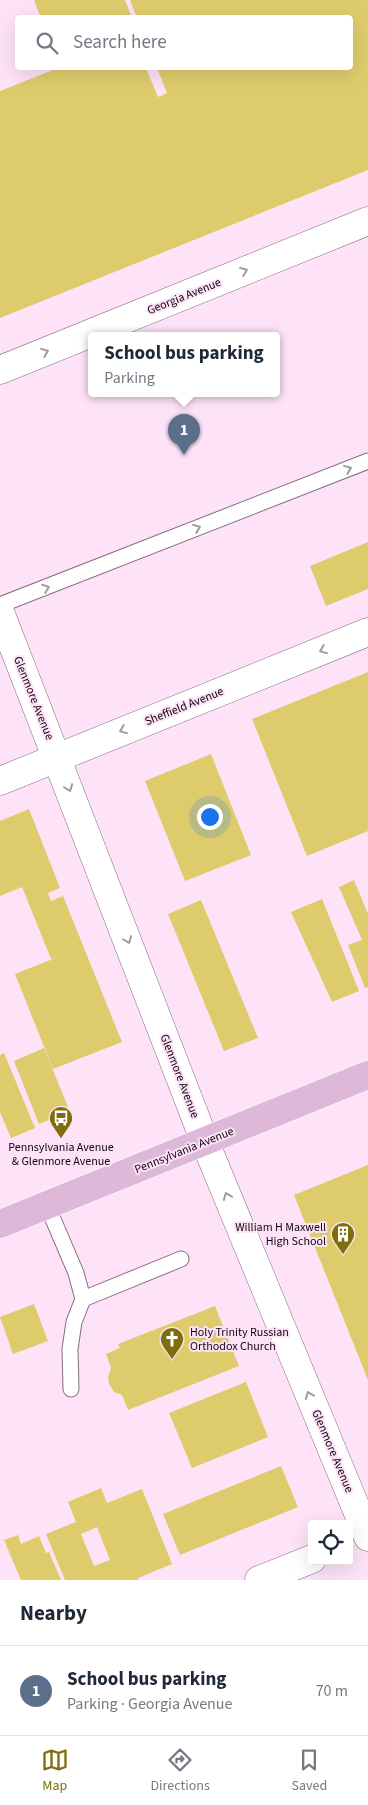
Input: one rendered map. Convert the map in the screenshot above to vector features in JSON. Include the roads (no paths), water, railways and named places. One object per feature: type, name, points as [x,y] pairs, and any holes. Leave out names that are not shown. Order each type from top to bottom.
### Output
[{"type":"main road","name":"Pennsylvania Avenue","points":[[0,1224],[368,1076]]},
{"type":"street","name":"Georgia Avenue","points":[[94,332],[368,221]]},
{"type":"street","name":"Georgia Avenue","points":[[0,370],[88,334]]},
{"type":"street","name":"Glenmore Avenue","points":[[0,612],[205,1142],[368,1537]]},
{"type":"street","name":"Sheffield Avenue","points":[[0,781],[368,632]]},
{"type":"street","points":[[353,1543],[368,1537]]},
{"type":"street","points":[[259,1580],[308,1561]]},
{"type":"lane","points":[[0,605],[368,461]]},
{"type":"lane","points":[[47,1205],[76,1273],[83,1299],[74,1322],[70,1349],[71,1389]]},
{"type":"lane","points":[[83,1299],[181,1259]]},
{"type":"place","name":"School bus parking","points":[[184,455]]},
{"type":"place","name":"Pennsylvania Avenue & Glenmore Avenue","points":[[61,1139]]},
{"type":"place","name":"William H Maxwell High School","points":[[343,1255]]},
{"type":"place","name":"Holy Trinity Russian Orthodox Church","points":[[172,1360]]}]
